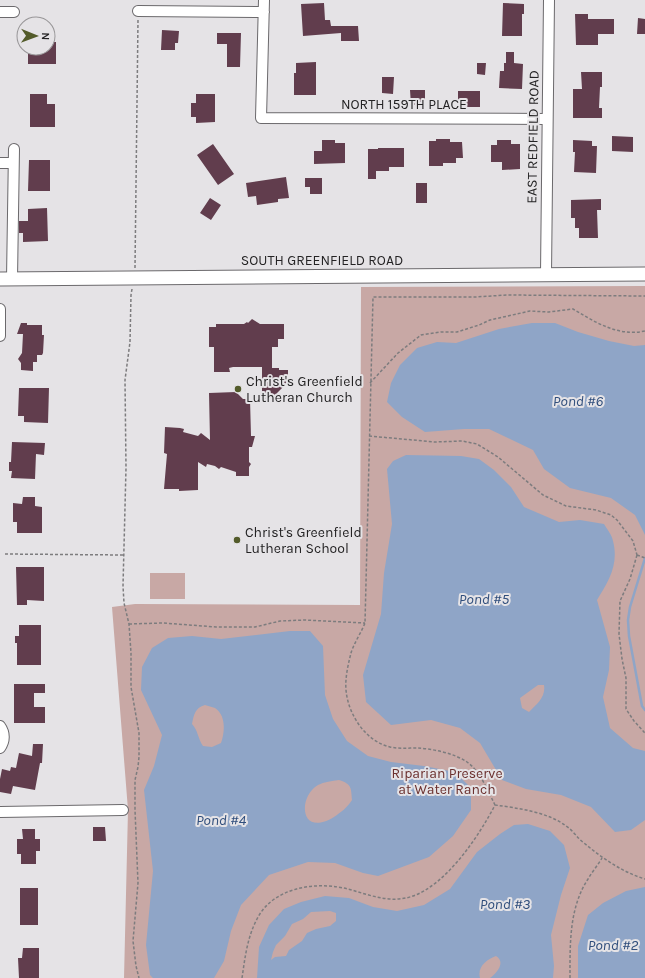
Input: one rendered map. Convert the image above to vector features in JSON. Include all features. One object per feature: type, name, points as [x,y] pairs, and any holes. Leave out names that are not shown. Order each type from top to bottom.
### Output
[{"type":"main road","name":"SOUTH GREENFIELD ROAD","points":[[6,279],[645,274]]},
{"type":"street","points":[[138,11],[264,12],[264,0]]},
{"type":"street","name":"EAST REDFIELD ROAD","points":[[546,274],[549,0]]},
{"type":"street","points":[[0,12],[14,12]]},
{"type":"street","name":"NORTH 159TH PLACE","points":[[264,12],[261,118],[547,119]]},
{"type":"street","points":[[6,279],[14,150]]},
{"type":"street","points":[[0,163],[14,163]]},
{"type":"street","points":[[0,309],[0,336]]},
{"type":"street","points":[[0,726],[4,734],[4,740],[0,748]]},
{"type":"street","points":[[0,812],[123,810]]},
{"type":"path","points":[[138,11],[137,257],[131,295],[130,342],[125,380],[126,468],[122,586],[129,624],[131,687],[139,733],[139,757],[135,780],[138,883],[133,941],[139,978]]},
{"type":"path","points":[[495,805],[476,772],[467,762],[445,753],[432,750],[390,747],[379,743],[371,738],[360,726],[351,711],[346,690],[348,665],[351,652],[361,633],[364,623],[373,297],[475,297],[515,295],[645,296]]},
{"type":"path","points":[[370,383],[398,353],[421,335],[457,332],[508,315],[530,310],[549,312],[573,309],[593,321],[609,328],[627,332],[645,331]]},
{"type":"path","points":[[369,436],[435,442],[462,440],[477,444],[498,456],[543,495],[566,506],[596,510],[611,515],[617,520],[633,541],[637,555],[630,579],[620,601],[619,634],[626,678],[626,709],[645,733]]},
{"type":"path","points":[[6,554],[123,554]]},
{"type":"path","points":[[637,555],[645,558]]},
{"type":"path","points":[[129,624],[163,623],[216,627],[255,627],[280,621],[305,620],[364,623]]},
{"type":"path","points":[[495,805],[528,810],[556,820],[566,826],[602,858],[645,879]]},
{"type":"path","points":[[242,978],[246,951],[251,932],[257,918],[265,907],[274,899],[305,887],[337,888],[382,899],[402,899],[413,896],[424,891],[445,876],[486,822],[495,805]]},
{"type":"path","points":[[570,978],[573,917],[583,889],[602,858]]},
{"type":"green space","name":"Riparian Preserve at Water Ranch","points":[[645,286],[645,978],[124,978],[128,810],[112,607],[135,604],[360,605],[361,287]]},
{"type":"green space","points":[[150,573],[185,573],[185,599],[150,599]]},
{"type":"water","name":"Pond #6","points":[[532,323],[555,323],[578,332],[609,341],[634,346],[645,345],[645,535],[635,515],[611,498],[570,488],[544,469],[533,450],[489,429],[425,432],[402,417],[387,402],[391,383],[400,365],[417,348],[437,342],[456,343],[499,329]]},
{"type":"water","name":"Pond #5","points":[[406,455],[461,456],[479,459],[494,470],[511,487],[524,507],[559,522],[580,520],[604,524],[611,534],[615,549],[614,565],[609,579],[597,600],[610,647],[609,670],[603,697],[610,728],[633,748],[645,751],[645,820],[631,830],[615,832],[591,807],[561,795],[526,789],[502,780],[480,743],[460,728],[431,720],[391,725],[366,702],[363,675],[381,614],[384,573],[392,524],[387,469],[393,461]],"holes":[[[538,685],[544,685],[544,693],[535,706],[529,712],[522,708],[520,698]]]},
{"type":"water","name":"Pond #4","points":[[290,631],[310,631],[323,646],[325,695],[333,719],[347,741],[368,756],[391,762],[455,772],[471,788],[471,810],[453,836],[429,857],[378,876],[363,873],[335,863],[308,862],[269,875],[241,905],[231,931],[224,961],[214,978],[153,978],[150,975],[146,945],[153,871],[144,790],[154,766],[162,735],[141,690],[142,667],[152,648],[168,638],[192,636],[221,639]],"holes":[[[205,705],[219,711],[224,724],[221,743],[212,747],[203,746],[196,729],[192,724],[193,717],[196,712],[199,708]],[[339,780],[346,783],[350,787],[352,800],[350,803],[344,810],[334,817],[322,822],[314,822],[308,819],[305,813],[305,805],[312,790],[320,784]]]},
{"type":"water","name":"Pond #3","points":[[528,824],[550,831],[564,845],[570,868],[561,895],[551,935],[554,966],[553,978],[490,978],[498,970],[500,964],[499,958],[496,956],[489,959],[481,967],[479,974],[480,978],[257,978],[259,947],[269,925],[284,909],[301,902],[325,896],[349,898],[373,907],[397,911],[424,905],[450,889],[477,852],[514,825]],"holes":[[[330,911],[336,913],[336,921],[330,926],[316,929],[307,933],[302,941],[289,950],[286,956],[275,957],[271,960],[276,945],[285,936],[292,924],[303,919],[311,912]]]},
{"type":"water","name":"Pond #2","points":[[645,887],[645,978],[578,978],[578,946],[588,915],[603,903],[626,891]]},
{"type":"building","points":[[324,3],[325,20],[330,20],[331,26],[358,26],[359,41],[341,41],[341,33],[303,36],[301,4]]},
{"type":"building","points":[[503,3],[524,4],[524,14],[522,14],[522,36],[502,36]]},
{"type":"building","points":[[575,14],[588,14],[588,19],[614,19],[614,34],[598,34],[598,45],[576,45]]},
{"type":"building","points":[[638,18],[645,19],[645,34],[637,34]]},
{"type":"building","points":[[162,30],[179,31],[178,43],[175,43],[175,50],[161,50]]},
{"type":"building","points":[[217,33],[241,33],[240,67],[227,67],[227,44],[217,44]]},
{"type":"building","points":[[506,52],[514,52],[514,63],[523,64],[522,89],[499,88],[500,71],[504,71]]},
{"type":"building","points":[[28,56],[56,56],[56,64],[28,64]]},
{"type":"building","points":[[316,62],[316,95],[294,95],[294,73],[296,73],[296,63]]},
{"type":"building","points":[[477,63],[486,63],[485,75],[477,74]]},
{"type":"building","points":[[581,72],[602,72],[602,87],[600,87],[599,108],[602,108],[602,118],[573,118],[573,89],[582,89]]},
{"type":"building","points":[[382,77],[394,77],[393,94],[382,93]]},
{"type":"building","points":[[410,90],[425,90],[425,105],[411,105]]},
{"type":"building","points":[[458,91],[480,91],[480,107],[458,107]]},
{"type":"building","points":[[30,94],[47,94],[47,104],[55,104],[55,127],[30,127]]},
{"type":"building","points":[[196,94],[215,94],[215,122],[196,123],[196,117],[191,117],[191,103],[196,103]]},
{"type":"building","points":[[612,136],[633,137],[633,152],[612,151]]},
{"type":"building","points":[[436,139],[450,139],[450,142],[462,142],[463,158],[456,158],[456,163],[443,163],[443,166],[429,166],[429,141],[436,141]]},
{"type":"building","points":[[322,140],[335,140],[335,143],[345,143],[345,163],[314,164],[314,151],[322,151]]},
{"type":"building","points":[[497,140],[511,140],[511,144],[520,144],[520,169],[502,170],[502,162],[491,162],[491,145],[497,145]]},
{"type":"building","points":[[573,140],[592,141],[592,146],[597,146],[596,173],[574,172],[575,152],[573,152]]},
{"type":"building","points":[[213,144],[234,174],[218,185],[197,155]]},
{"type":"building","points":[[404,148],[404,167],[389,167],[389,171],[376,171],[376,179],[368,179],[368,149]]},
{"type":"building","points":[[29,160],[50,160],[50,191],[28,191]]},
{"type":"building","points":[[286,177],[289,198],[278,199],[278,202],[257,205],[256,196],[248,197],[246,183]]},
{"type":"building","points":[[305,178],[322,178],[322,194],[310,194],[310,187],[305,187]]},
{"type":"building","points":[[416,183],[427,183],[427,203],[416,203]]},
{"type":"building","points":[[210,198],[221,205],[211,220],[200,213]]},
{"type":"building","points":[[601,199],[601,210],[597,210],[598,238],[579,238],[579,228],[575,228],[575,218],[571,218],[571,200]]},
{"type":"building","points":[[47,208],[48,241],[23,242],[23,233],[19,233],[19,221],[28,221],[28,209]]},
{"type":"building","points":[[252,319],[260,324],[284,324],[284,339],[278,339],[278,347],[272,347],[272,368],[288,370],[288,382],[277,393],[277,399],[262,400],[262,367],[233,367],[229,368],[230,372],[214,372],[214,347],[209,347],[209,327],[216,327],[216,324],[244,324],[247,322],[248,323]]},
{"type":"building","points":[[21,323],[27,323],[27,325],[42,325],[42,335],[44,335],[43,353],[42,355],[37,355],[37,362],[33,362],[33,371],[21,370],[21,363],[18,359],[22,353],[23,334],[17,334]]},
{"type":"building","points":[[19,388],[49,388],[48,423],[24,422],[24,416],[18,416]]},
{"type":"building","points":[[236,392],[243,399],[250,399],[251,436],[255,436],[252,447],[249,447],[249,462],[251,464],[249,467],[249,476],[236,476],[236,472],[221,467],[219,469],[215,466],[207,464],[206,467],[198,462],[198,490],[179,491],[179,489],[164,489],[167,454],[164,453],[165,427],[184,429],[183,432],[198,436],[201,433],[210,440],[209,393]]},
{"type":"building","points":[[12,442],[45,443],[44,455],[36,454],[35,479],[11,478],[12,471],[9,471],[9,462],[11,462]]},
{"type":"building","points":[[23,497],[35,497],[35,506],[42,507],[42,533],[17,533],[17,522],[13,522],[13,503],[22,504]]},
{"type":"building","points":[[16,567],[44,567],[44,601],[27,600],[27,605],[17,605]]},
{"type":"building","points":[[19,625],[41,625],[41,665],[17,665],[17,643],[15,643],[15,636],[19,636]]},
{"type":"building","points":[[14,684],[45,684],[45,693],[34,693],[34,707],[45,707],[45,723],[14,723]]},
{"type":"building","points":[[33,744],[43,744],[42,763],[40,763],[35,790],[13,786],[11,794],[0,792],[2,769],[10,771],[11,767],[16,768],[19,753],[32,756]]},
{"type":"building","points":[[93,827],[105,827],[106,841],[93,841]]},
{"type":"building","points":[[22,829],[35,829],[35,839],[40,839],[40,851],[36,851],[36,864],[21,864],[21,854],[17,854],[17,839],[23,839]]},
{"type":"building","points":[[20,888],[38,888],[38,925],[20,925]]},
{"type":"building","points":[[23,948],[39,948],[39,978],[19,978],[18,958],[22,958]]},
{"type":"waterway","points":[[645,558],[630,607],[628,620],[629,636],[642,706],[645,710]]},
{"type":"place","name":"Christ's Greenfield Lutheran Church","points":[[238,389]]},
{"type":"place","name":"Christ's Greenfield Lutheran School","points":[[237,540]]}]
